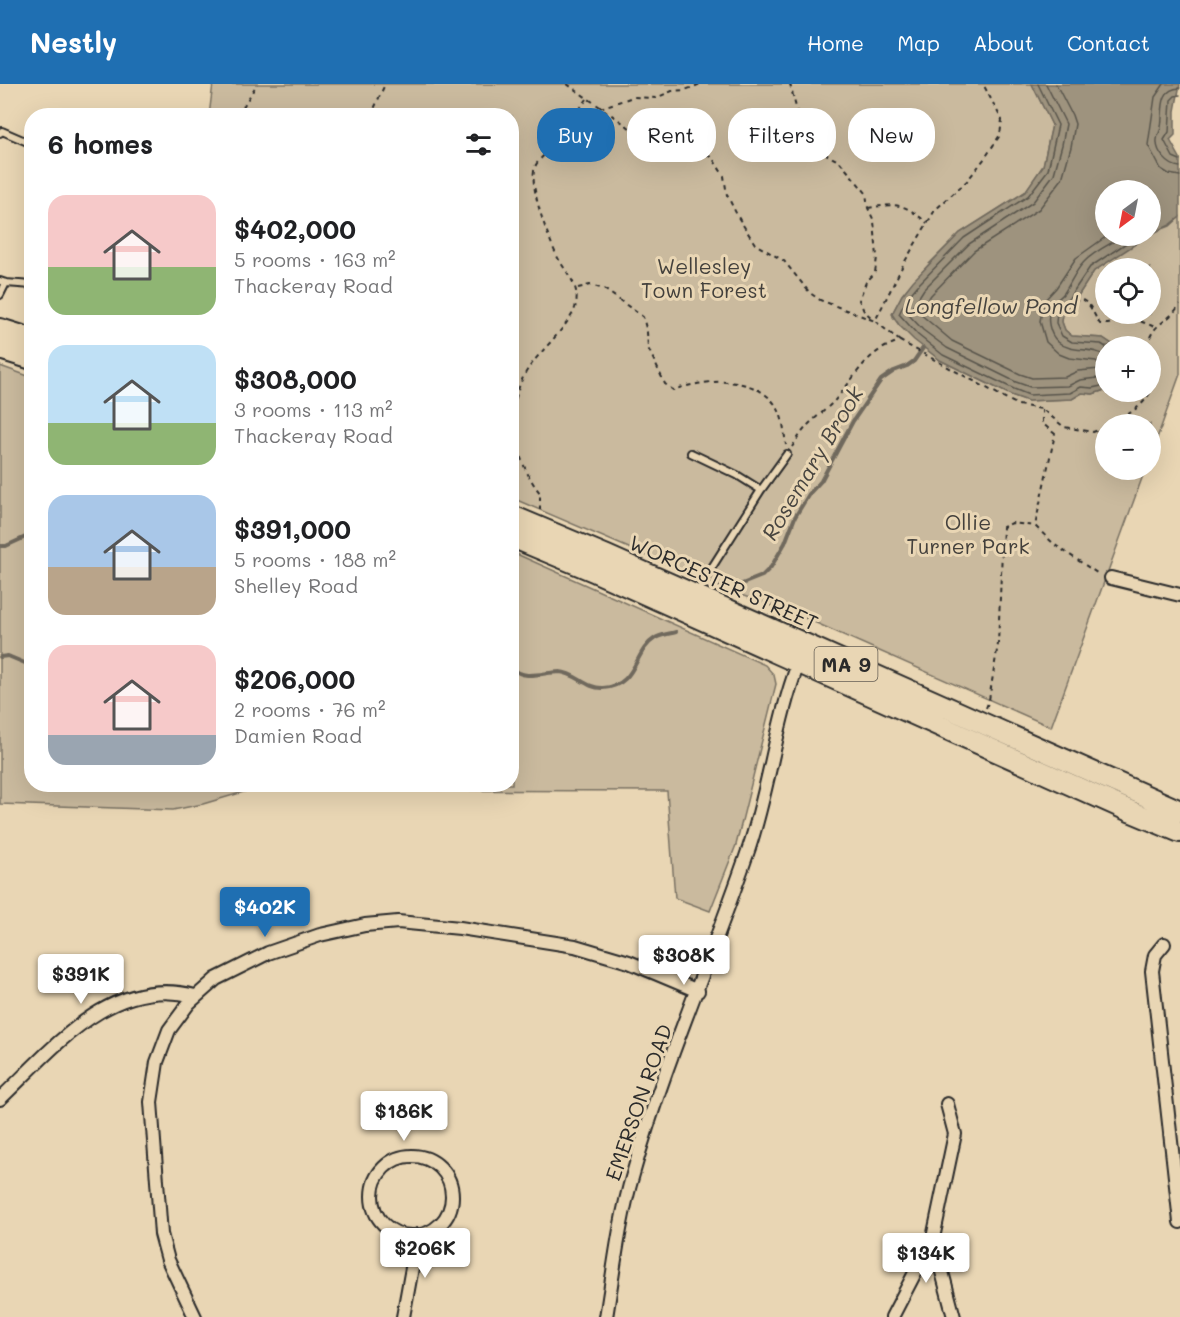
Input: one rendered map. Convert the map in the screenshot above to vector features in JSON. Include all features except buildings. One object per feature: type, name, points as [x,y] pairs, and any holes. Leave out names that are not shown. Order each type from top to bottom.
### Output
[{"type":"highway","points":[[0,329],[24,336]]},
{"type":"highway","points":[[0,349],[24,356]]},
{"type":"highway","name":"WORCESTER STREET","points":[[519,519],[1180,811]]},
{"type":"highway","name":"WORCESTER STREET","points":[[519,540],[596,572],[1180,834]]},
{"type":"street","points":[[1111,578],[1180,595]]},
{"type":"street","name":"EMERSON ROAD","points":[[606,1317],[620,1221],[632,1175],[649,1120],[698,991],[756,825],[785,705],[798,664]]},
{"type":"street","points":[[195,1317],[171,1267],[160,1234],[151,1110],[153,1078],[161,1048],[173,1023],[195,996],[225,974],[276,950],[342,929],[375,923],[398,922],[453,927],[575,946],[629,962],[698,991]]},
{"type":"street","points":[[1164,944],[1155,955],[1152,971],[1180,1222]]},
{"type":"street","points":[[0,1099],[70,1033],[109,1005],[155,993],[180,993],[195,996]]},
{"type":"street","points":[[892,1317],[933,1238],[955,1134],[947,1104]]},
{"type":"street","points":[[414,1156],[438,1165],[446,1175],[451,1187],[452,1200],[444,1218],[430,1231],[418,1235],[394,1232],[377,1215],[373,1204],[372,1192],[375,1180],[390,1162],[401,1157],[414,1156]]},
{"type":"street","points":[[403,1317],[418,1235]]},
{"type":"street","points":[[933,1238],[954,1317]]},
{"type":"lane","points":[[0,133],[2,131],[24,141]]},
{"type":"lane","points":[[0,295],[3,282],[24,284]]},
{"type":"lane","points":[[691,453],[737,475],[761,490]]},
{"type":"lane","points":[[697,596],[709,572],[761,490],[787,454]]},
{"type":"path","points":[[243,108],[257,84]]},
{"type":"path","points":[[374,108],[385,84]]},
{"type":"path","points":[[567,84],[600,108],[633,97],[656,98],[672,91],[685,90],[701,84]]},
{"type":"path","points":[[790,84],[803,135],[813,147],[840,162],[866,194],[867,208],[874,221],[877,257],[875,273],[866,282],[859,300],[864,311],[900,341],[1018,405],[1042,409],[1064,427],[1095,431]]},
{"type":"path","points":[[874,321],[935,210],[973,173],[1000,135],[1002,120],[983,84]]},
{"type":"path","points":[[519,389],[527,370],[575,309],[577,288],[557,256],[541,218],[535,195],[534,167],[552,146],[555,136],[566,121],[579,111],[587,99]]},
{"type":"path","points":[[615,118],[648,143],[699,148],[713,159],[724,176],[727,195],[756,244],[784,261],[810,293],[820,300],[874,321]]},
{"type":"path","points":[[867,208],[895,203],[914,212],[927,224]]},
{"type":"path","points":[[577,288],[591,285],[604,289],[643,317],[648,348],[665,384],[673,390],[710,381],[729,382],[765,392],[778,408],[782,419],[787,454]]},
{"type":"path","points":[[1074,302],[1080,299],[1091,306],[1093,315],[1100,324],[1110,325],[1122,320],[1133,319],[1155,327]]},
{"type":"path","points":[[1150,336],[1155,327],[1173,315],[1180,304]]},
{"type":"path","points":[[787,454],[811,422],[837,398],[855,372],[887,345],[900,341]]},
{"type":"path","points":[[1128,414],[1144,402]]},
{"type":"path","points":[[1035,526],[1055,434],[1042,423],[1042,409]]},
{"type":"path","points":[[519,451],[531,480],[540,492],[538,527]]},
{"type":"path","points":[[979,723],[989,700],[998,644],[1003,527],[1012,523],[1035,526],[1055,545],[1086,567],[1100,576],[1111,578]]},
{"type":"green space","name":"Wellesley Town Forest","points":[[213,84],[1032,84],[1052,125],[1043,166],[1025,192],[960,233],[929,264],[902,295],[893,317],[899,325],[940,360],[1028,401],[1072,399],[1082,393],[1095,393],[1095,402],[1161,402],[1161,336],[1072,336],[1065,330],[1062,322],[1063,313],[1074,302],[1095,270],[1095,324],[1161,324],[1161,258],[1113,258],[1131,246],[1161,246],[1161,229],[1170,226],[1180,217],[1180,374],[1161,427],[1161,414],[1095,414],[1095,480],[1141,480],[1051,727],[805,618],[727,590],[519,501],[519,108],[210,108]]},
{"type":"green space","points":[[0,366],[24,375],[24,792],[243,792],[173,810],[0,804]]},
{"type":"green space","points":[[519,555],[765,665],[774,675],[776,684],[736,845],[710,911],[675,898],[667,791],[519,791]]},
{"type":"water","name":"Longfellow Pond","points":[[1032,84],[1180,84],[1175,111],[1175,135],[1170,140],[1180,158],[1180,217],[1161,229],[1161,180],[1095,180],[1095,246],[1133,246],[1114,258],[1095,258],[1095,270],[1074,302],[1063,313],[1062,322],[1065,330],[1072,336],[1095,337],[1095,393],[1082,393],[1072,399],[1028,401],[940,360],[914,340],[892,314],[913,281],[960,233],[1025,192],[1043,166],[1052,125]]},
{"type":"waterway","name":"Rosemary Brook","points":[[727,590],[762,576],[771,567],[785,543],[795,517],[809,494],[821,481],[853,421],[881,380],[914,361],[923,348]]},
{"type":"waterway","name":"Rosemary Brook","points":[[0,546],[6,546],[24,538]]},
{"type":"waterway","name":"Rosemary Brook","points":[[519,673],[534,675],[560,672],[597,688],[614,686],[629,675],[647,644],[659,636],[676,632]]},
{"type":"waterway","name":"Rosemary Brook","points":[[0,657],[8,656],[24,663]]},
{"type":"park label","name":"Ollie Turner Park","points":[[968,533]]}]
